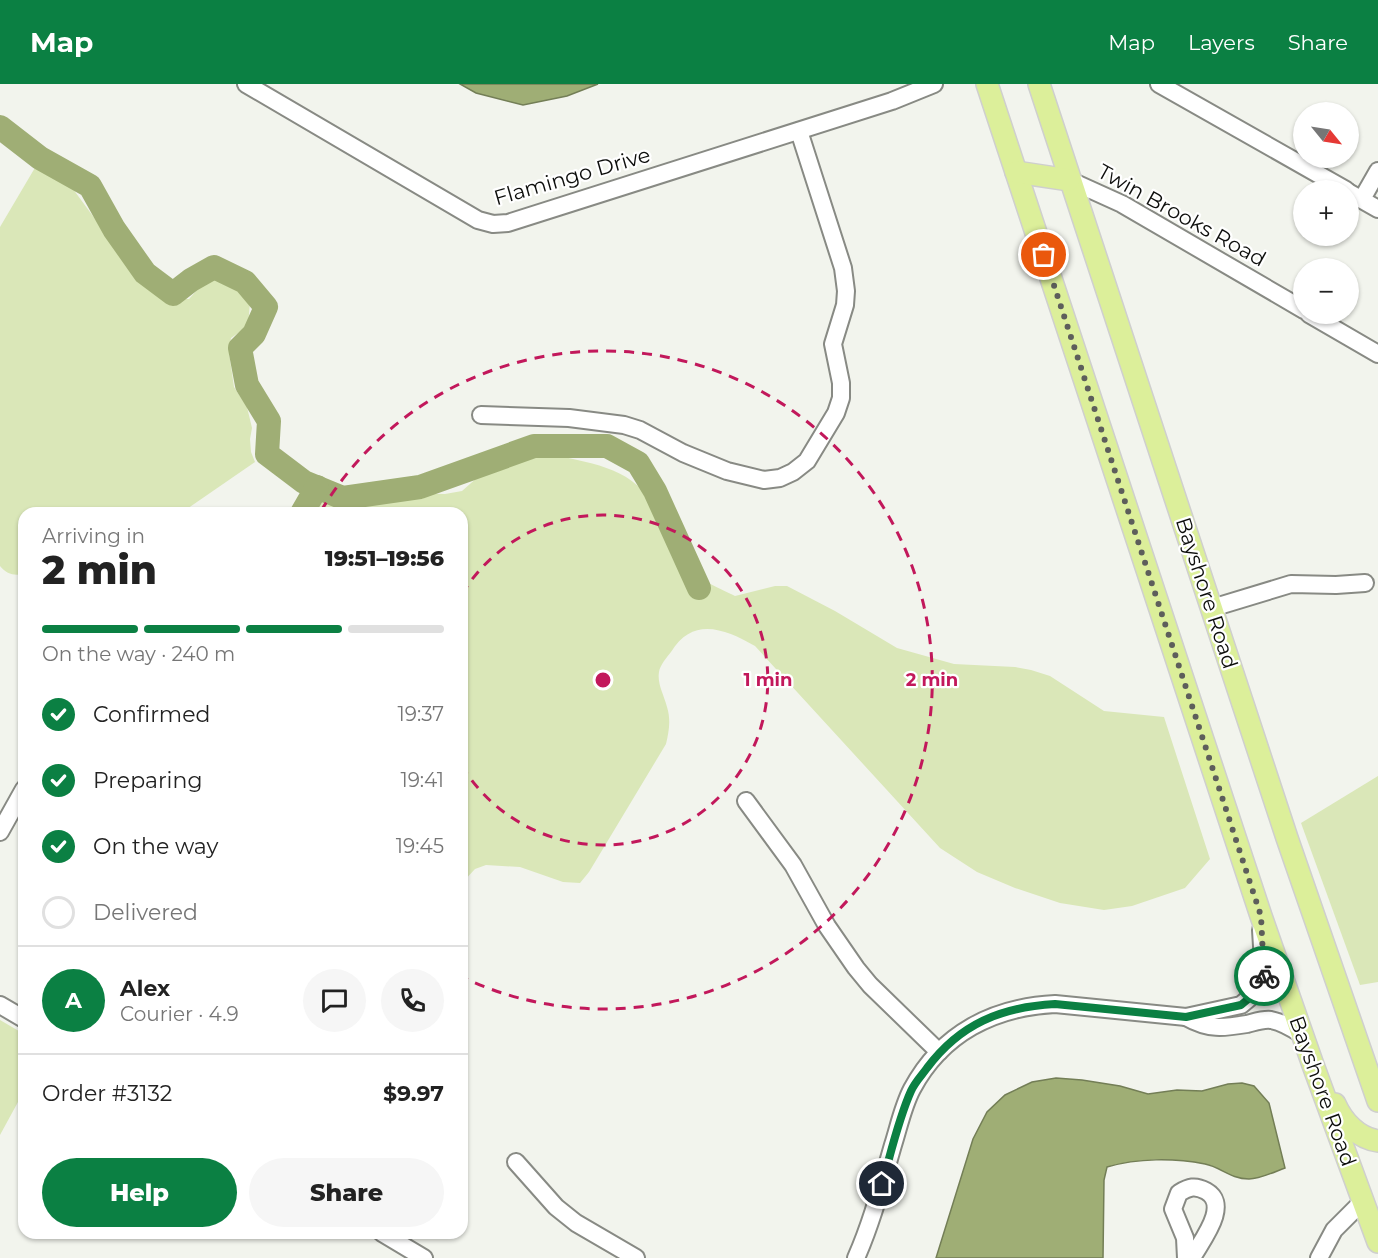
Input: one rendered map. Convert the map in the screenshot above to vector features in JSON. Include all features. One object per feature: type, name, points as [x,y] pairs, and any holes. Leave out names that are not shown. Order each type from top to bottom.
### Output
[{"type":"main road","name":"Bayshore Road","points":[[987,84],[1261,916],[1303,1039],[1378,1242]]},
{"type":"main road","name":"Bayshore Road","points":[[1039,84],[1287,838],[1378,1101]]},
{"type":"main road","points":[[1016,172],[1069,180]]},
{"type":"main road","points":[[1303,1039],[1321,1067],[1337,1108],[1347,1124],[1359,1134],[1378,1141]]},
{"type":"street","name":"Flamingo Drive","points":[[246,84],[478,220],[493,224],[508,223],[892,101],[934,84]]},
{"type":"street","points":[[1159,84],[1327,180]]},
{"type":"street","points":[[481,415],[569,418],[624,425],[640,430],[683,453],[727,471],[764,480],[780,478],[793,472],[807,461],[836,412],[841,398],[841,383],[833,344],[845,305],[846,291],[843,268],[799,130]]},
{"type":"street","points":[[1359,188],[1378,171]]},
{"type":"street","name":"Twin Brooks Road","points":[[1069,180],[1122,204],[1293,304]]},
{"type":"street","points":[[1359,198],[1378,209]]},
{"type":"street","points":[[1327,324],[1378,354]]},
{"type":"street","points":[[1212,608],[1291,584],[1365,583]]},
{"type":"street","points":[[0,832],[18,800]]},
{"type":"street","points":[[746,801],[793,865],[827,926],[856,968],[870,986],[939,1052]]},
{"type":"street","points":[[856,1258],[867,1234],[912,1089],[939,1052],[972,1026],[991,1016],[1039,1005],[1055,1004],[1186,1017],[1241,1005],[1259,990],[1264,979],[1261,916]]},
{"type":"street","points":[[0,1005],[18,1016]]},
{"type":"street","points":[[1186,1017],[1211,1027],[1273,1020],[1303,1039]]},
{"type":"street","points":[[516,1161],[556,1207],[576,1223],[636,1258]]},
{"type":"street","points":[[1186,1258],[1185,1238],[1173,1209],[1179,1193],[1190,1186],[1201,1188],[1211,1194],[1215,1199],[1216,1207],[1214,1217],[1192,1258]]},
{"type":"street","points":[[1319,1258],[1334,1230],[1363,1201]]},
{"type":"street","points":[[392,1239],[424,1258]]},
{"type":"shaded area","points":[[460,84],[598,84],[567,96],[523,105],[476,93]]},
{"type":"shaded area","points":[[36,166],[73,189],[145,287],[173,299],[189,299],[207,279],[233,281],[250,302],[248,326],[231,338],[229,353],[234,387],[247,407],[252,428],[251,452],[255,462],[190,507],[18,507],[17,575],[8,573],[0,566],[0,227]]},
{"type":"shaded area","points":[[554,455],[602,466],[629,479],[651,502],[675,562],[695,576],[735,596],[775,586],[787,586],[897,648],[954,664],[1031,670],[1050,676],[1104,711],[1164,717],[1210,859],[1185,888],[1132,906],[1104,910],[1060,903],[977,872],[940,848],[755,646],[732,635],[710,629],[689,633],[680,641],[661,667],[659,681],[669,716],[666,744],[589,872],[580,883],[563,882],[520,867],[486,865],[475,869],[468,877],[468,507],[308,507],[316,490],[445,494],[462,491],[487,469],[516,461]]},
{"type":"shaded area","points":[[1378,776],[1378,982],[1360,985],[1301,823]]},
{"type":"shaded area","points":[[0,1020],[18,1030],[18,1102],[0,1135]]},
{"type":"shaded area","points":[[1056,1078],[1120,1086],[1148,1094],[1177,1090],[1202,1091],[1228,1084],[1242,1083],[1254,1086],[1269,1103],[1285,1168],[1262,1177],[1249,1179],[1236,1177],[1211,1166],[1193,1162],[1156,1160],[1107,1167],[1104,1180],[1103,1258],[936,1258],[973,1139],[987,1112],[1005,1095],[1032,1082]]},
{"type":"waterway","points":[[0,127],[40,158],[90,186],[114,229],[145,273],[173,294],[214,267],[245,282],[266,307],[254,334],[240,348],[247,385],[269,421],[267,454],[304,482],[343,498],[420,487],[534,446],[607,446],[638,463],[655,491],[699,588]]},
{"type":"waterway","points":[[305,507],[317,487]]},
{"type":"way so far","points":[[1044,255],[1261,916],[1264,976]]},
{"type":"route","points":[[882,1184],[912,1089],[941,1050],[972,1026],[1005,1012],[1055,1004],[1186,1017],[1202,1015],[1241,1005],[1259,990],[1264,976]]}]
